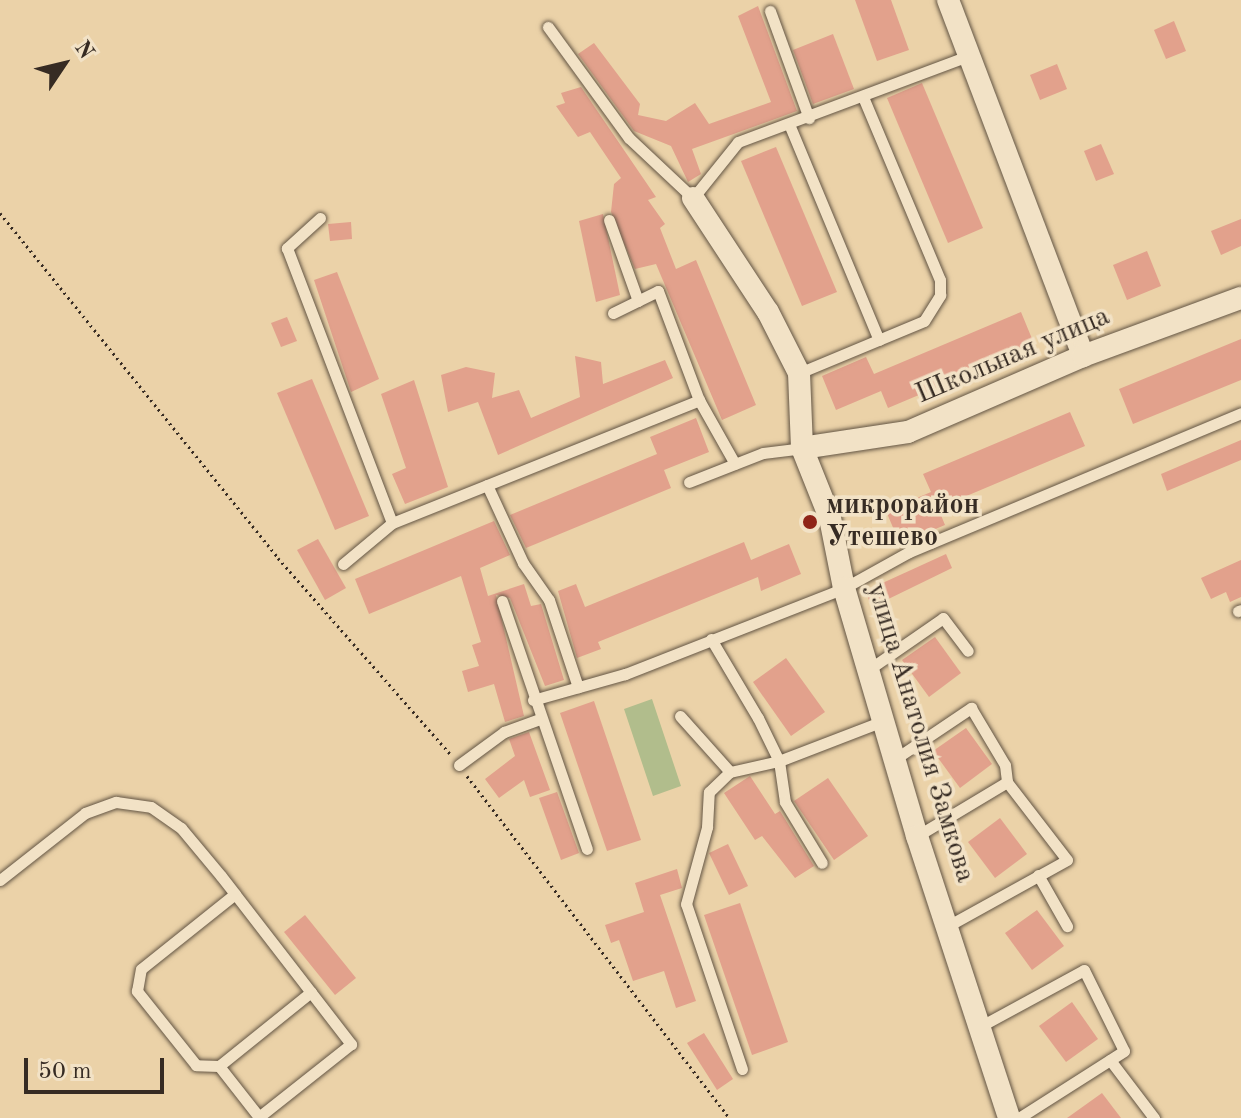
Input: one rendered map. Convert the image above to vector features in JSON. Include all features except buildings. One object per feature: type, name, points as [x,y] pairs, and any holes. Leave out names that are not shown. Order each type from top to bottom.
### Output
[{"type":"street","points":[[948,0],[1083,356]]},
{"type":"street","name":"улица Анатолия Замкова","points":[[693,198],[768,312],[799,373],[802,448],[830,518],[844,588],[917,836],[1009,1118]]},
{"type":"street","name":"Школьная улица","points":[[802,448],[908,432],[1083,356],[1241,298]]},
{"type":"lane","points":[[770,11],[809,118]]},
{"type":"lane","points":[[548,27],[629,138],[693,198],[738,142],[968,56]]},
{"type":"lane","points":[[799,373],[879,340],[934,312],[940,280],[863,97]]},
{"type":"lane","points":[[789,124],[879,340]]},
{"type":"lane","points":[[320,218],[287,248],[392,523]]},
{"type":"lane","points":[[609,220],[638,301]]},
{"type":"lane","points":[[613,313],[658,291],[699,400],[735,464]]},
{"type":"lane","points":[[343,564],[392,523],[699,400]]},
{"type":"lane","points":[[533,700],[578,687],[844,588],[909,552],[1241,413]]},
{"type":"lane","points":[[689,482],[735,464],[802,448]]},
{"type":"lane","points":[[487,485],[523,563],[549,600],[578,687]]},
{"type":"lane","points":[[502,601],[533,700],[587,849]]},
{"type":"lane","points":[[868,670],[943,618],[968,651]]},
{"type":"lane","points":[[711,639],[779,761],[785,802],[822,863]]},
{"type":"lane","points":[[895,759],[971,708],[1005,765],[1007,782],[1067,860],[948,926]]},
{"type":"lane","points":[[680,716],[730,772]]},
{"type":"lane","points":[[459,765],[504,732],[540,719]]},
{"type":"lane","points":[[742,1069],[686,904],[707,827],[709,792],[730,772],[779,761],[883,721]]},
{"type":"lane","points":[[917,836],[1007,782]]},
{"type":"lane","points":[[0,880],[85,813],[116,802],[151,807],[181,828],[351,1044],[259,1117],[219,1066]]},
{"type":"lane","points":[[1038,875],[1067,926]]},
{"type":"lane","points":[[235,894],[141,969],[137,991],[196,1065],[219,1066],[311,992]]},
{"type":"lane","points":[[981,1026],[1084,970],[1124,1051],[1019,1118]]},
{"type":"lane","points":[[1110,1060],[1154,1118]]},
{"type":"path","points":[[0,213],[278,558],[459,765],[729,1118]]},
{"type":"green space","points":[[652,699],[681,786],[653,796],[624,709]]},
{"type":"place","name":"микрорайон Утешево","points":[[810,522]]}]
